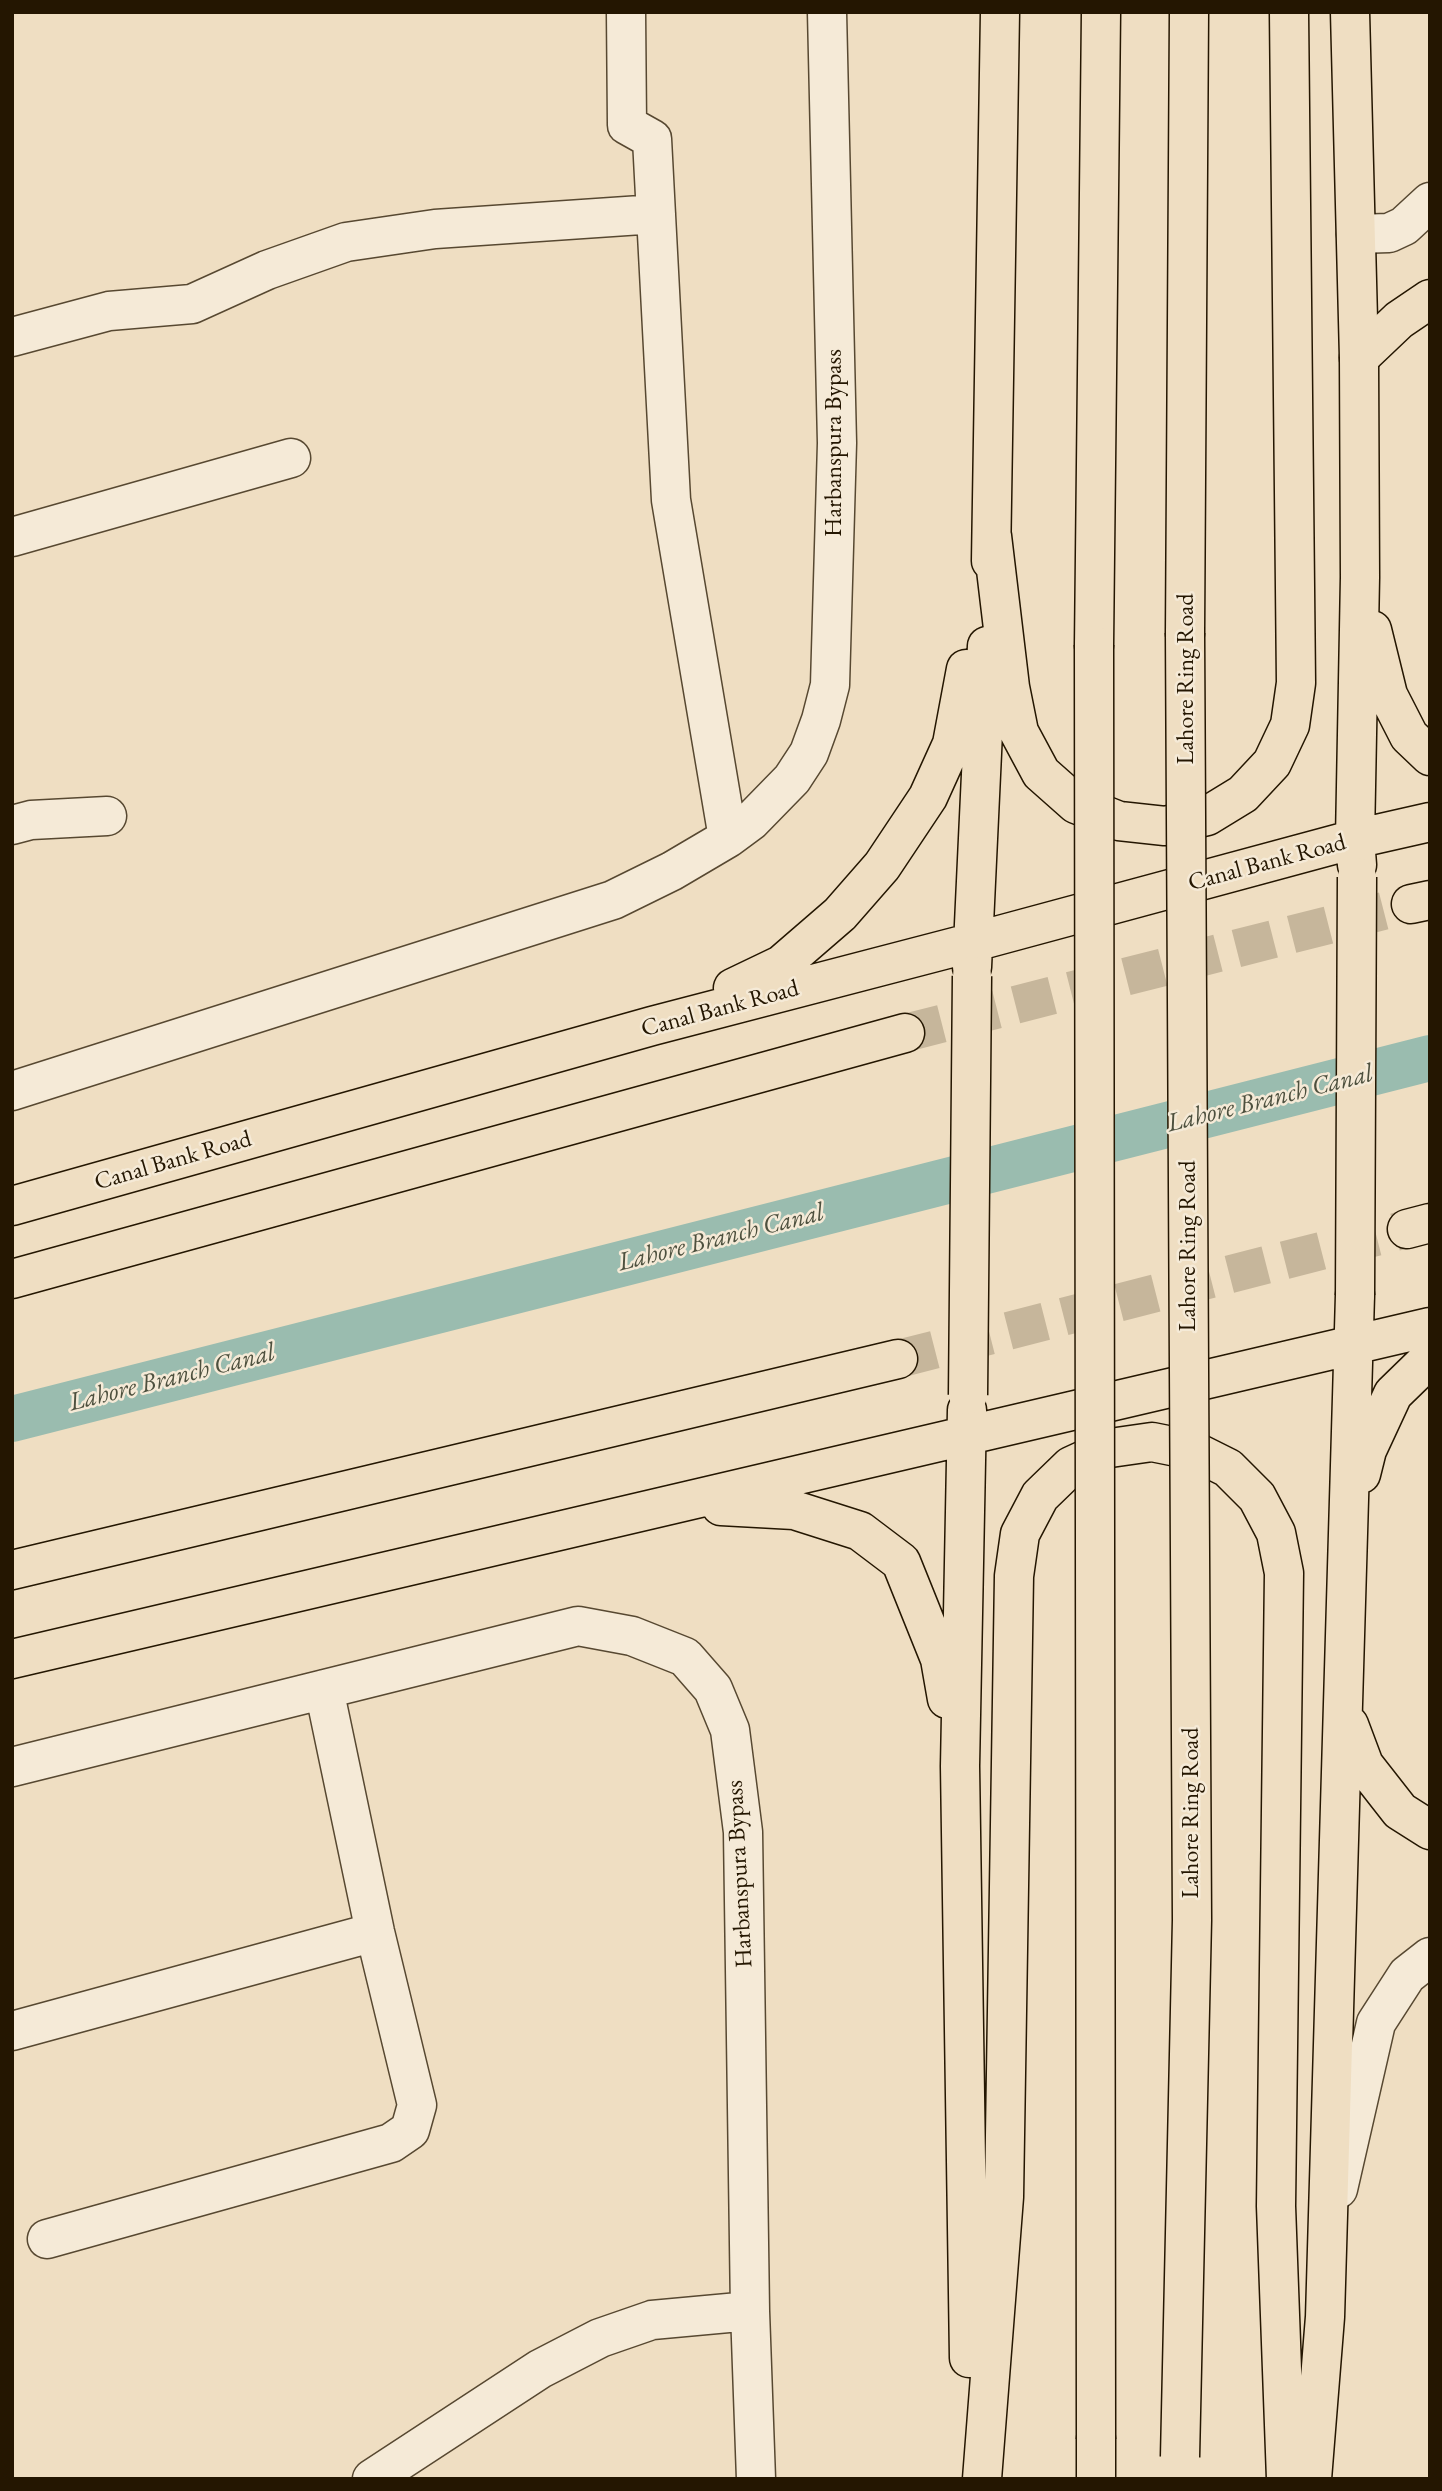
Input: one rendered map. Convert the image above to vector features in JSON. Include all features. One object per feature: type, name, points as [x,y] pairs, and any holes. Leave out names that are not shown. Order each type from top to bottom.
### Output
[{"type":"main road","points":[[971,2479],[960,1766],[973,959],[992,536],[1000,12]]},
{"type":"main road","points":[[1096,2479],[1094,646],[1101,12]]},
{"type":"main road","name":"Lahore Ring Road","points":[[1180,2468],[1192,1920],[1185,633],[1189,12]]},
{"type":"main road","points":[[992,536],[1010,687],[1019,732],[1041,773],[1076,804],[1119,821],[1165,826],[1207,816],[1243,794],[1272,763],[1290,724],[1296,683],[1289,12]]},
{"type":"main road","points":[[1312,2479],[1325,2317],[1355,1295],[1355,839],[1360,577],[1359,358],[1350,12]]},
{"type":"main road","points":[[1359,358],[1399,320],[1430,299]]},
{"type":"main road","points":[[652,1026],[781,965],[840,914],[882,866],[928,797],[952,744],[992,536]]},
{"type":"main road","points":[[1360,577],[1388,695],[1409,736],[1430,756]]},
{"type":"main road","name":"Canal Bank Road","points":[[12,1206],[652,1026],[973,959],[1355,839],[1430,822]]},
{"type":"main road","points":[[12,1279],[905,1033]]},
{"type":"main road","points":[[12,1659],[1430,1327]]},
{"type":"main road","points":[[1350,1519],[1367,1450],[1394,1394],[1430,1358]]},
{"type":"main road","points":[[12,1570],[898,1359]]},
{"type":"main road","points":[[982,2479],[1004,2197],[1013,1590],[1020,1534],[1040,1496],[1071,1466],[1110,1448],[1152,1442],[1192,1450],[1228,1468],[1257,1497],[1276,1533],[1284,1573],[1276,2206],[1286,2479]]},
{"type":"main road","points":[[680,1503],[794,1510],[860,1531],[901,1562],[940,1659],[960,1766]]},
{"type":"main road","points":[[1344,1710],[1364,1765],[1400,1811],[1430,1830]]},
{"type":"street","points":[[626,12],[627,125],[652,139],[671,500],[728,838]]},
{"type":"street","name":"Harbanspura Bypass","points":[[12,1091],[613,900],[673,872],[728,838],[751,821],[792,779],[809,753],[830,685],[837,443],[827,12]]},
{"type":"street","points":[[1356,234],[1389,233],[1404,226],[1430,202]]},
{"type":"street","points":[[12,337],[109,311],[192,303],[267,270],[346,242],[435,229],[656,214]]},
{"type":"street","points":[[12,537],[291,458]]},
{"type":"street","points":[[12,825],[31,820],[107,816]]},
{"type":"street","name":"Harbanspura Bypass","points":[[12,1767],[578,1626],[632,1636],[685,1657],[713,1689],[730,1730],[743,1832],[750,2311],[756,2479]]},
{"type":"street","points":[[47,2239],[391,2143],[410,2130],[416,2105],[375,1932],[324,1689]]},
{"type":"street","points":[[12,2031],[375,1932]]},
{"type":"street","points":[[1328,2233],[1376,2023],[1407,1976],[1430,1957]]},
{"type":"street","points":[[372,2479],[540,2369],[600,2338],[652,2320],[750,2311]]},
{"type":"waterway","name":"Lahore Branch Canal","points":[[12,1419],[1430,1058]]},
{"type":"tunnel","points":[[905,1033],[1411,904]]},
{"type":"tunnel","points":[[898,1359],[1407,1229]]}]
